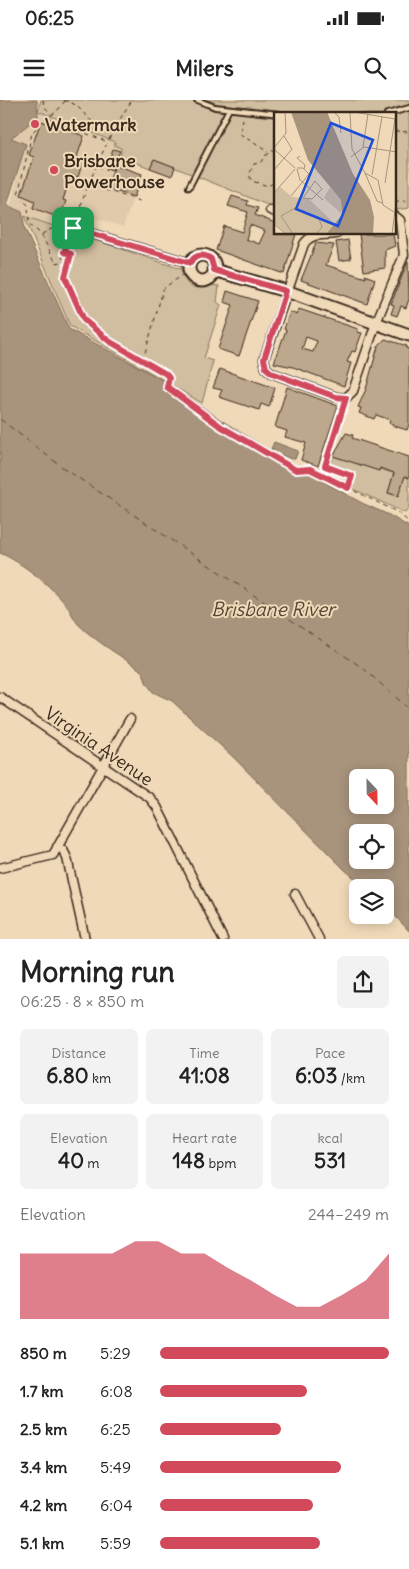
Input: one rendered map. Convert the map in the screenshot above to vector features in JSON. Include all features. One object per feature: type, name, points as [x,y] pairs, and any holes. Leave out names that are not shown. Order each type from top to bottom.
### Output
[{"type":"street","points":[[313,235],[304,244],[286,291],[264,359],[266,368],[272,373],[327,394],[346,398],[352,390],[376,323],[404,255],[400,220],[396,217]]},
{"type":"street","points":[[73,228],[190,263]]},
{"type":"street","points":[[203,255],[211,259],[214,270],[206,280],[198,280],[189,271],[190,263],[196,257],[203,255]]},
{"type":"street","points":[[214,270],[286,291],[409,334]]},
{"type":"street","name":"Virginia Avenue","points":[[0,697],[141,791],[157,807],[223,939]]},
{"type":"street","points":[[0,868],[53,855],[130,719]]},
{"type":"street","points":[[57,847],[64,850],[67,858],[86,939]]},
{"type":"street","points":[[295,894],[319,939]]},
{"type":"lane","points":[[197,100],[229,109],[274,114]]},
{"type":"lane","points":[[394,112],[409,108]]},
{"type":"lane","points":[[189,187],[229,109]]},
{"type":"path","points":[[44,100],[46,110],[52,116]]},
{"type":"path","points":[[115,131],[93,125],[76,106],[65,100],[52,116],[32,133],[25,160],[27,166],[18,195],[27,202],[30,224],[41,234],[56,263],[61,262],[89,184],[132,100]]},
{"type":"path","points":[[48,119],[109,143]]},
{"type":"path","points":[[243,119],[240,134],[268,153]]},
{"type":"path","points":[[396,131],[409,132]]},
{"type":"path","points":[[274,150],[268,153],[260,163],[254,164],[249,175],[252,181],[268,186],[274,183]]},
{"type":"path","points":[[98,166],[106,170],[110,161]]},
{"type":"path","points":[[89,184],[140,201]]},
{"type":"path","points":[[396,201],[409,201]]},
{"type":"path","points":[[41,234],[58,226],[64,225],[73,228]]},
{"type":"path","points":[[64,252],[71,254],[65,277],[84,320],[109,341],[166,374],[167,387],[220,426],[296,470],[308,469],[322,475],[397,512],[409,522]]},
{"type":"path","points":[[142,361],[163,290],[165,286],[183,275]]},
{"type":"path","points":[[322,475],[346,398]]},
{"type":"path","points":[[325,466],[352,476],[348,488]]},
{"type":"path","points":[[406,520],[409,516]]},
{"type":"shaded area","points":[[41,100],[409,100],[409,208],[396,210],[396,112],[274,112],[274,208],[154,159],[150,168],[121,157],[121,148],[114,145],[115,142],[38,111]]},
{"type":"shaded area","points":[[38,111],[115,142],[121,148],[114,165],[142,174],[123,227],[83,214],[76,235],[24,216],[22,212],[10,208],[25,144],[11,138],[38,117]]},
{"type":"shaded area","points":[[24,216],[181,269],[184,278],[192,287],[219,286],[217,302],[221,305],[204,358],[213,361],[202,403],[70,326]]},
{"type":"shaded area","points":[[333,456],[394,473],[388,493],[398,496],[405,476],[409,478],[409,508],[405,513],[351,488],[355,475],[330,466]]},
{"type":"water","name":"Brisbane River","points":[[0,100],[37,100],[38,117],[11,138],[26,144],[7,205],[22,212],[25,229],[69,329],[166,382],[221,420],[285,460],[409,527],[409,931],[394,915],[394,879],[356,879],[233,757],[172,701],[153,692],[146,682],[143,672],[85,631],[60,598],[36,575],[0,553]]},
{"type":"water","points":[[274,442],[298,451],[295,459],[271,449]]},
{"type":"building","name":"Brisbane Powerhouse","points":[[41,121],[84,136],[77,157],[82,159],[80,171],[78,177],[71,175],[63,200],[66,201],[60,218],[33,208],[35,201],[21,195],[34,157],[29,155]]},
{"type":"building","points":[[113,149],[120,151],[112,170],[106,168]]},
{"type":"building","points":[[154,159],[175,167],[172,176],[150,168]]},
{"type":"building","points":[[115,165],[142,174],[134,197],[102,187],[104,180],[109,181]]},
{"type":"building","points":[[232,196],[248,201],[247,205],[258,208],[255,215],[274,223],[274,235],[296,235],[284,274],[216,250],[224,226],[242,232],[248,212],[228,206]],"holes":[[[250,225],[265,231],[259,244],[246,239]]]},
{"type":"building","points":[[359,235],[393,235],[395,246],[385,250],[385,268],[364,271]]},
{"type":"building","points":[[348,240],[351,259],[339,261],[336,242]]},
{"type":"building","points":[[316,243],[334,245],[326,265],[366,278],[365,275],[375,279],[367,304],[301,280]]},
{"type":"building","points":[[408,261],[409,299],[406,308],[401,306],[397,316],[391,314],[394,305],[391,304]]},
{"type":"building","points":[[227,291],[258,301],[239,356],[218,349],[233,305],[224,302]]},
{"type":"building","points":[[299,309],[358,329],[357,332],[362,333],[355,352],[352,351],[347,362],[351,363],[344,386],[293,367],[274,363],[286,330],[284,329],[290,312],[297,315]],"holes":[[[306,337],[317,341],[313,352],[302,349]]]},
{"type":"building","points":[[385,339],[407,346],[406,348],[409,349],[409,424],[407,430],[394,426],[389,423],[390,420],[382,417],[376,415],[374,419],[359,413],[361,408],[358,407],[366,389],[378,346]]},
{"type":"building","points":[[220,369],[275,388],[269,407],[261,404],[259,410],[219,397],[222,390],[213,388]]},
{"type":"building","points":[[287,387],[338,406],[318,466],[301,460],[306,443],[285,437],[287,431],[275,427]]},
{"type":"building","points":[[346,433],[353,435],[352,438],[409,457],[409,478],[405,476],[398,496],[388,493],[394,473],[380,468],[379,471],[333,456]]},
{"type":"ferry route","points":[[0,419],[62,467],[363,668],[409,709]]},
{"type":"place","name":"Watermark","points":[[35,124]]},
{"type":"place","name":"Brisbane Powerhouse","points":[[54,170]]},
{"type":"route","points":[[73,228],[190,263],[192,259],[200,255],[207,256],[213,262],[214,270],[286,291],[264,359],[266,368],[272,373],[336,397],[346,398],[325,466],[352,476],[348,488],[310,469],[296,470],[220,426],[167,387],[169,378],[166,374],[109,341],[84,320],[65,277],[71,254],[64,252],[73,228]]}]
